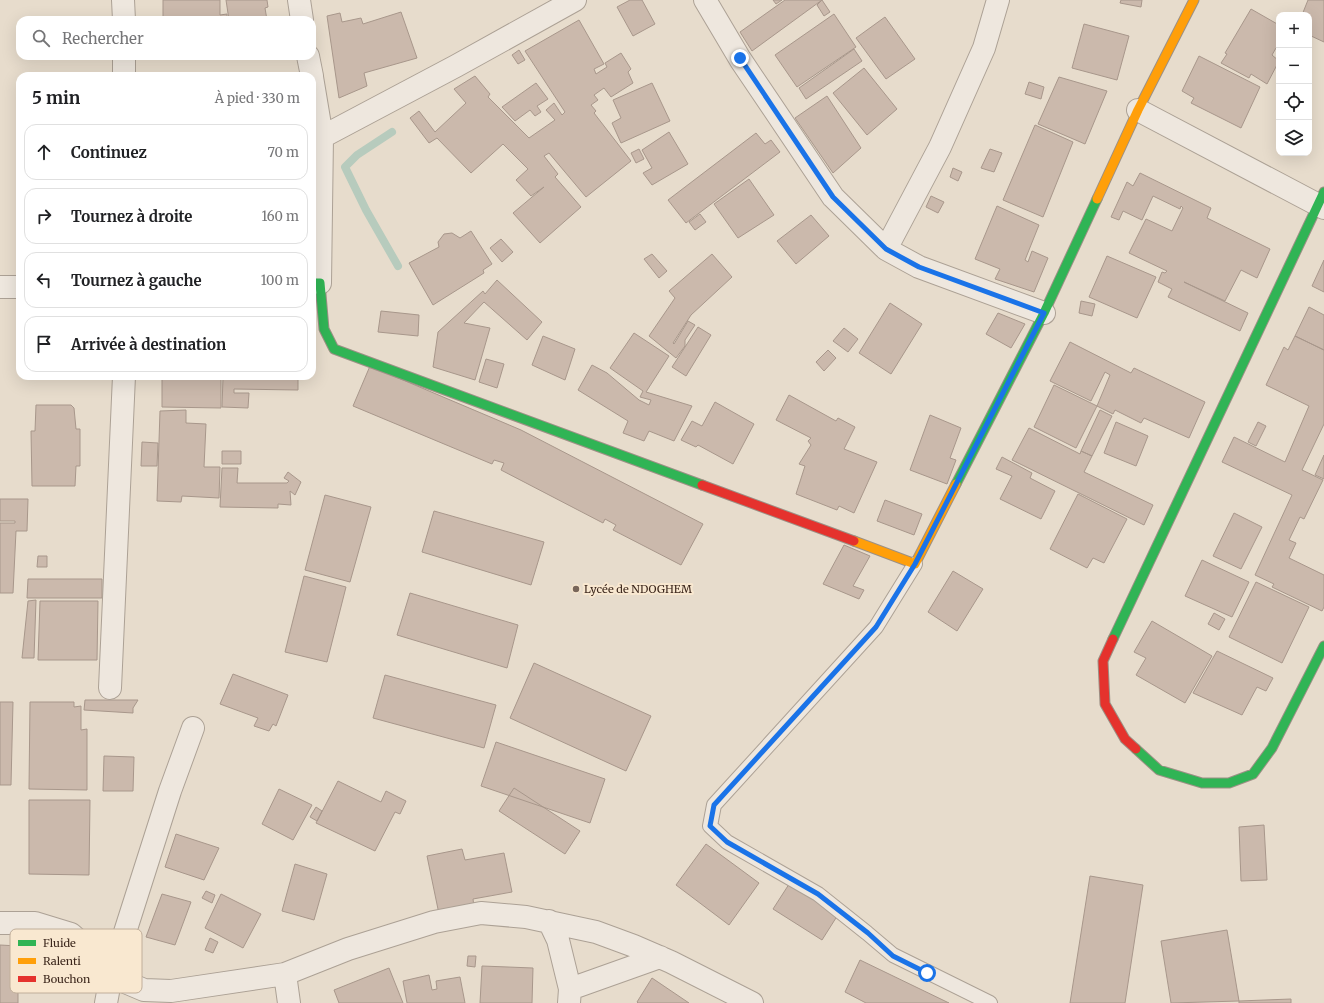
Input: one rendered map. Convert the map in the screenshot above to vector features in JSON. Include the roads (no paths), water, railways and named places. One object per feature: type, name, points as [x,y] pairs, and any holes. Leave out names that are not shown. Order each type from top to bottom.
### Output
[{"type":"street","points":[[123,0],[124,16]]},
{"type":"street","points":[[299,0],[301,16]]},
{"type":"street","points":[[322,137],[456,66],[575,0]]},
{"type":"street","points":[[705,0],[740,58],[833,197],[886,249],[919,267],[1044,313]]},
{"type":"street","points":[[886,249],[940,147],[984,48],[998,0]]},
{"type":"street","points":[[316,101],[322,137],[316,283],[324,329],[334,349],[915,564],[1044,313],[1138,110],[1194,0]]},
{"type":"street","points":[[124,60],[124,72]]},
{"type":"street","points":[[309,60],[311,72]]},
{"type":"street","points":[[1138,110],[1322,202],[1103,661],[1105,704],[1125,739],[1159,770],[1202,783],[1229,783],[1253,774],[1272,748],[1324,646]]},
{"type":"street","points":[[0,287],[16,287]]},
{"type":"street","points":[[110,688],[124,380]]},
{"type":"street","points":[[126,929],[170,791],[193,728]]},
{"type":"street","points":[[142,989],[171,992],[285,974],[348,949],[434,922],[481,913],[549,921],[596,932],[660,957],[752,1003]]},
{"type":"street","points":[[549,921],[558,940],[570,996],[660,957]]},
{"type":"street","points":[[0,923],[35,923],[54,929]]},
{"type":"street","points":[[285,974],[289,1003]]},
{"type":"street","points":[[106,1003],[108,993]]},
{"type":"lane","points":[[915,564],[876,627],[714,805],[710,826],[727,842],[818,894],[868,933],[893,956],[990,1003]]},
{"type":"waterway","points":[[392,132],[357,155],[345,167],[366,210],[398,266]]},
{"type":"place","name":"Lycée de NDOGHEM","points":[[576,589]]}]
